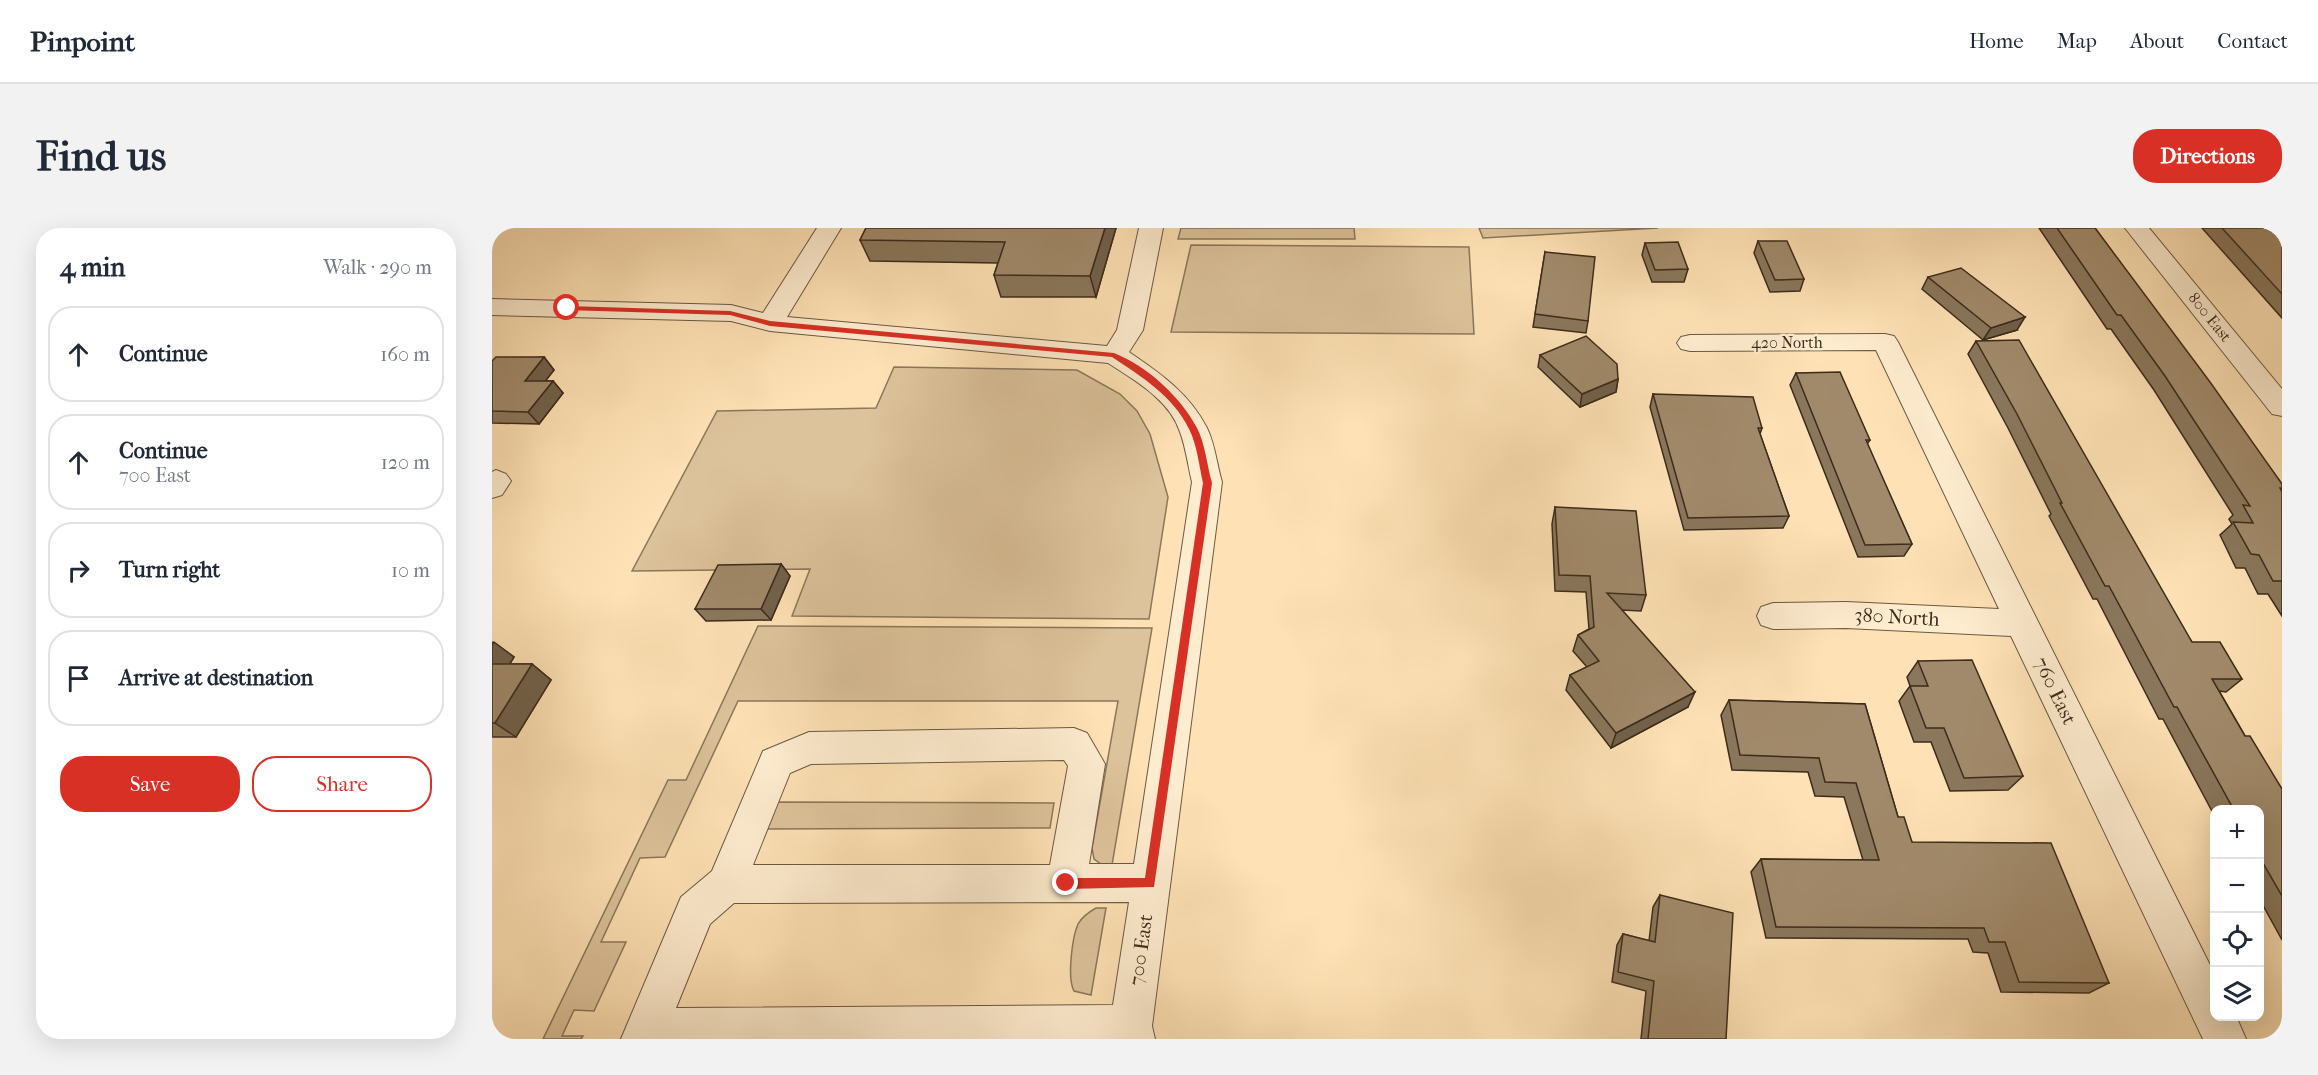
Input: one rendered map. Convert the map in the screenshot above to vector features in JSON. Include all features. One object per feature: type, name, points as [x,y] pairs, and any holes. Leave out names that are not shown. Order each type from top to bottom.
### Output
[{"type":"street","points":[[770,323],[829,228]]},
{"type":"street","points":[[492,307],[730,313],[770,323],[1114,355],[1130,330],[1151,228]]},
{"type":"street","name":"800 East","points":[[2137,228],[2282,407]]},
{"type":"street","name":"420 North","points":[[1690,343],[1885,342]]},
{"type":"street","name":"760 East","points":[[1885,342],[2225,1039]]},
{"type":"street","name":"700 East","points":[[1114,355],[1151,380],[1177,403],[1194,430],[1207,483],[1150,883],[1132,1032]]},
{"type":"street","name":"380 North","points":[[1773,616],[1846,615],[2022,623]]},
{"type":"street","points":[[1066,883],[1087,764],[1074,744],[809,748],[776,762],[726,884],[695,911],[645,1034],[1132,1032]]},
{"type":"street","points":[[726,884],[1150,883]]},
{"type":"shaded area","points":[[1181,228],[1354,228],[1355,239],[1178,239]]},
{"type":"shaded area","points":[[1479,228],[1658,228],[1483,238]]},
{"type":"shaded area","points":[[1191,245],[1469,247],[1474,334],[1171,332]]},
{"type":"shaded area","points":[[894,367],[1077,370],[1120,394],[1137,411],[1150,434],[1168,497],[1149,619],[792,616],[810,569],[632,571],[717,411],[876,408]]},
{"type":"shaded area","points":[[758,626],[1152,628],[1112,865],[1101,864],[1094,859],[1092,848],[1118,701],[738,701],[665,857],[640,858],[601,942],[626,942],[594,1011],[574,1010],[562,1036],[583,1036],[581,1039],[543,1039],[668,780],[686,780]]},
{"type":"shaded area","points":[[775,802],[1054,803],[1050,828],[764,829]]},
{"type":"shaded area","points":[[1096,908],[1106,908],[1091,995],[1074,991],[1071,958],[1078,924]]},
{"type":"building","points":[[866,228],[1105,228],[1090,276],[994,275],[1005,242],[860,240]]},
{"type":"building","points":[[2057,228],[2095,228],[2210,382],[2282,484],[2280,488],[2282,492],[2282,581],[2273,581],[2259,555],[2251,554],[2233,522],[2253,523],[2243,505],[2250,506],[2165,376],[2121,315],[2117,315]]},
{"type":"building","points":[[2222,228],[2276,228],[2282,234],[2282,294]]},
{"type":"building","points":[[1758,241],[1787,241],[1804,279],[1775,280]]},
{"type":"building","points":[[1678,242],[1688,269],[1655,270],[1645,243]]},
{"type":"building","points":[[1545,252],[1595,257],[1588,321],[1535,314]]},
{"type":"building","points":[[1961,268],[2025,317],[1991,328],[1928,277]]},
{"type":"building","points":[[1586,336],[1617,364],[1618,379],[1582,394],[1540,355]]},
{"type":"building","points":[[2019,340],[2192,642],[2220,642],[2242,679],[2212,679],[2245,736],[2250,736],[2282,789],[2282,896],[2264,865],[2264,805],[2231,805],[2177,707],[2174,707],[2109,586],[2105,586],[2060,503],[2062,503],[2017,414],[1976,341]]},
{"type":"building","points":[[496,357],[544,357],[525,381],[553,381],[528,412],[492,411],[492,361]]},
{"type":"building","points":[[1840,372],[1870,440],[1866,440],[1912,544],[1865,545],[1796,373]]},
{"type":"building","points":[[1653,394],[1753,397],[1762,428],[1758,428],[1789,516],[1688,518]]},
{"type":"building","points":[[1555,507],[1636,511],[1646,595],[1607,593],[1695,692],[1616,733],[1570,675],[1599,661],[1578,635],[1594,627],[1590,576],[1559,575]]},
{"type":"building","points":[[781,564],[761,609],[695,609],[718,565]]},
{"type":"building","points":[[1972,660],[2023,776],[1964,778],[1944,728],[1926,728],[1910,686],[1928,686],[1918,661]]},
{"type":"building","points":[[492,664],[532,664],[495,723],[492,723]]},
{"type":"building","points":[[1729,700],[1865,704],[1898,817],[1904,817],[1912,842],[2051,843],[2109,983],[2019,982],[2005,942],[1989,942],[1984,928],[1776,927],[1761,859],[1879,860],[1856,783],[1825,782],[1819,758],[1740,755]]},
{"type":"building","points":[[1660,895],[1733,913],[1726,1039],[1648,1039],[1654,981],[1618,972],[1623,934],[1655,942]]},
{"type":"route","points":[[567,308],[730,313],[770,323],[842,331],[1114,355],[1151,380],[1177,403],[1194,430],[1204,463],[1207,483],[1150,883],[1066,883]]}]
